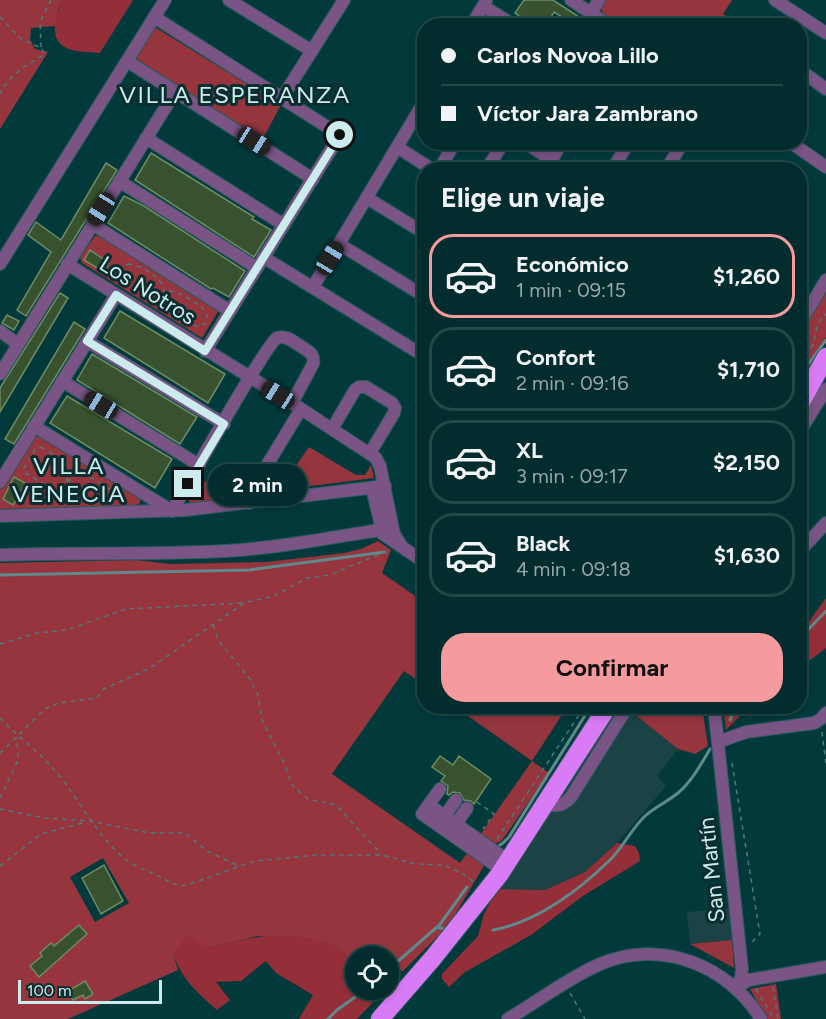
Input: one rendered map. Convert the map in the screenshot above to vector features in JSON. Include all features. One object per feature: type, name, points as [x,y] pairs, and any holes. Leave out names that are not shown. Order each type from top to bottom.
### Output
[{"type":"highway","points":[[807,392],[826,357]]},
{"type":"highway","points":[[380,1019],[486,893],[603,714]]},
{"type":"street","points":[[0,264],[165,0]]},
{"type":"street","points":[[229,0],[312,51]]},
{"type":"street","points":[[571,0],[598,18]]},
{"type":"street","points":[[591,13],[599,0]]},
{"type":"street","points":[[775,0],[803,18]]},
{"type":"street","points":[[282,98],[340,1]]},
{"type":"street","points":[[476,18],[485,3],[505,18]]},
{"type":"street","points":[[154,17],[340,135],[205,351]]},
{"type":"street","points":[[807,21],[826,33]]},
{"type":"street","points":[[127,61],[313,179]]},
{"type":"street","points":[[807,75],[826,89]]},
{"type":"street","points":[[0,374],[175,92]]},
{"type":"street","points":[[313,287],[417,114]]},
{"type":"street","points":[[146,138],[284,225]]},
{"type":"street","points":[[397,147],[420,162]]},
{"type":"street","points":[[533,150],[546,162]]},
{"type":"street","points":[[802,150],[826,167]]},
{"type":"street","points":[[119,181],[260,263],[313,287],[417,352]]},
{"type":"street","points":[[367,198],[417,229]]},
{"type":"street","points":[[92,224],[230,311]]},
{"type":"street","points":[[339,244],[417,292]]},
{"type":"street","name":"Los Notros","points":[[67,264],[370,453]]},
{"type":"street","points":[[807,311],[826,280]]},
{"type":"street","points":[[0,482],[116,295]]},
{"type":"street","points":[[0,331],[18,344]]},
{"type":"street","points":[[172,511],[273,342],[279,337],[288,338],[312,353],[314,364],[297,406],[252,490],[249,503]]},
{"type":"street","points":[[87,341],[224,424]]},
{"type":"street","points":[[62,381],[199,465]]},
{"type":"street","points":[[332,429],[359,387],[366,387],[392,403],[394,413],[370,453],[379,462],[394,534],[401,544]]},
{"type":"street","points":[[807,420],[826,389]]},
{"type":"street","points":[[34,426],[172,511]]},
{"type":"street","points":[[0,516],[172,511],[385,486]]},
{"type":"street","points":[[372,488],[380,530],[386,537],[417,553]]},
{"type":"street","points":[[807,543],[826,523]]},
{"type":"street","points":[[0,555],[227,551],[307,542],[380,530]]},
{"type":"street","points":[[545,804],[560,805],[571,797],[623,714]]},
{"type":"street","name":"San Martín","points":[[715,714],[742,969],[736,988]]},
{"type":"street","points":[[718,742],[746,732],[814,723],[823,716]]},
{"type":"street","points":[[441,819],[457,799]]},
{"type":"street","points":[[441,819],[457,799]]},
{"type":"street","points":[[441,819],[505,866]]},
{"type":"street","points":[[508,1019],[588,970],[612,960],[651,954],[677,957],[714,972],[736,988],[761,1019]]},
{"type":"street","points":[[736,988],[743,981],[826,967]]},
{"type":"path","points":[[0,94],[5,83],[16,71],[45,54],[41,48],[40,22],[51,0]]},
{"type":"path","points":[[0,17],[1,21],[21,39],[41,48]]},
{"type":"path","points":[[135,264],[122,267],[120,277],[124,282],[154,299],[163,294],[164,287],[161,281]]},
{"type":"path","points":[[168,291],[175,292],[204,309],[207,318],[204,324],[194,326],[162,307],[160,301],[163,294],[168,291]]},
{"type":"path","points":[[807,353],[813,345],[818,323],[826,314]]},
{"type":"path","points":[[66,482],[52,487],[26,473],[24,468],[36,448],[41,447],[66,463],[69,473],[66,482],[68,500],[118,499],[120,496],[87,475],[75,476],[66,482]]},
{"type":"path","points":[[0,644],[37,633],[68,630],[126,609],[244,603],[274,596],[307,578],[329,575],[367,561],[401,544]]},
{"type":"path","points":[[0,753],[45,709],[58,704],[97,698],[104,689],[150,668],[244,603]]},
{"type":"path","points":[[213,625],[219,641],[250,679],[258,695],[262,720],[284,763],[292,785],[308,799],[336,805],[382,855]]},
{"type":"path","points":[[497,840],[580,714]]},
{"type":"path","points":[[823,716],[826,764]]},
{"type":"path","points":[[0,718],[48,762],[90,821],[123,857],[137,867],[156,874],[178,887],[255,861],[318,855],[382,855],[416,864],[444,865],[462,873],[486,893]]},
{"type":"path","points":[[0,798],[18,760],[17,736]]},
{"type":"path","points":[[732,762],[760,934],[747,947]]},
{"type":"path","points":[[457,799],[494,814],[479,834]]},
{"type":"path","points":[[0,809],[45,818],[90,821],[148,832],[185,833],[207,851],[241,867]]},
{"type":"path","points":[[0,866],[41,834],[90,821]]},
{"type":"path","points":[[771,975],[778,1019]]},
{"type":"path","points":[[748,980],[764,1000],[774,1019]]},
{"type":"path","points":[[565,984],[585,1019]]},
{"type":"shaded area","points":[[0,0],[63,0],[58,9],[55,26],[31,28],[30,39],[35,49],[48,52],[0,129]]},
{"type":"shaded area","points":[[63,0],[133,0],[100,53],[75,51],[62,45],[58,40],[55,23]]},
{"type":"shaded area","points":[[606,0],[732,0],[723,14],[730,18],[610,18],[602,12],[602,6]]},
{"type":"shaded area","points":[[153,26],[281,105],[261,142],[134,57]]},
{"type":"shaded area","points":[[95,236],[99,236],[219,310],[202,338],[82,263],[80,257]]},
{"type":"shaded area","points":[[826,291],[826,337],[807,368],[807,322]]},
{"type":"shaded area","points":[[39,436],[140,497],[140,503],[134,507],[0,509],[0,489],[32,439]]},
{"type":"shaded area","points":[[309,447],[356,475],[365,475],[371,465],[374,478],[279,490]]},
{"type":"shaded area","points":[[199,479],[220,488],[223,482],[243,490],[240,498],[190,503],[188,499]]},
{"type":"shaded area","points":[[378,541],[391,550],[382,573],[417,597],[417,680],[404,671],[332,774],[460,863],[468,852],[485,864],[449,925],[403,971],[399,971],[399,946],[345,946],[345,955],[338,947],[258,936],[204,949],[173,953],[178,970],[68,1019],[0,1019],[0,563],[136,560],[170,564],[267,562],[344,553],[361,549]],"holes":[[[103,858],[129,903],[95,922],[70,877]]]},
{"type":"shaded area","points":[[826,598],[826,648],[807,664],[807,624]]},
{"type":"shaded area","points":[[465,714],[562,714],[532,761]]},
{"type":"shaded area","points":[[608,714],[633,714],[678,749],[657,776],[666,786],[617,843],[585,872],[545,890],[497,889]]},
{"type":"shaded area","points":[[634,714],[703,714],[708,746],[695,754],[678,749]]},
{"type":"shaded area","points":[[724,714],[742,714],[741,715],[726,730]]},
{"type":"shaded area","points":[[532,761],[549,773],[503,839],[497,843],[489,841],[480,835]]},
{"type":"shaded area","points":[[617,843],[635,846],[640,861],[583,896],[531,935],[465,972],[449,987],[442,979],[442,974],[478,936],[484,914],[497,889],[545,890],[585,872]]},
{"type":"shaded area","points":[[729,908],[732,940],[690,944],[687,912]]},
{"type":"shaded area","points":[[189,934],[204,949],[270,936],[285,935],[318,940],[336,946],[345,955],[345,1000],[375,1000],[357,1019],[299,1019],[313,995],[276,973],[266,961],[241,981],[216,982],[230,1000],[217,1010],[185,978],[173,953]]},
{"type":"shaded area","points":[[732,940],[734,968],[690,944]]},
{"type":"shaded area","points":[[776,984],[781,1019],[767,1019],[750,989]]},
{"type":"building","points":[[524,0],[553,0],[581,18],[563,18],[554,12],[551,18],[522,18],[515,13]]},
{"type":"building","points":[[151,153],[271,230],[254,257],[135,180]]},
{"type":"building","points":[[106,163],[117,170],[26,316],[17,310],[51,252],[28,235],[36,222],[61,240]]},
{"type":"building","points":[[124,196],[144,206],[245,271],[229,297],[211,289],[108,223]]},
{"type":"building","points":[[90,250],[109,263],[104,272],[84,260]]},
{"type":"building","points":[[60,293],[68,298],[0,412],[0,388]]},
{"type":"building","points":[[120,311],[225,374],[208,403],[104,338]]},
{"type":"building","points":[[7,315],[19,321],[14,330],[2,323]]},
{"type":"building","points":[[74,322],[85,329],[14,444],[5,439]]},
{"type":"building","points":[[92,354],[197,417],[180,444],[77,380]]},
{"type":"building","points":[[67,396],[172,459],[155,488],[50,423]]},
{"type":"building","points":[[14,477],[25,483],[13,505],[3,499]]},
{"type":"building","points":[[440,756],[453,765],[459,756],[491,779],[474,804],[464,800],[460,793],[447,794],[448,786],[441,781],[445,776],[432,767]]},
{"type":"building","points":[[104,865],[123,901],[101,914],[82,878]]},
{"type":"building","points":[[79,925],[87,934],[39,977],[30,966],[42,956],[40,953],[51,943],[54,946]]},
{"type":"building","points":[[85,981],[93,994],[85,999],[83,995],[73,1000],[68,991]]},
{"type":"waterway","points":[[807,366],[826,340]]},
{"type":"waterway","points":[[0,575],[249,570],[385,552]]},
{"type":"waterway","points":[[807,631],[826,611]]},
{"type":"waterway","points":[[497,847],[509,837],[586,714]]},
{"type":"waterway","points":[[730,720],[732,714]]},
{"type":"waterway","points":[[493,930],[541,913],[571,894],[598,872],[615,855],[644,817],[683,788],[710,749]]},
{"type":"waterway","points":[[438,927],[467,887]]},
{"type":"waterway","points":[[399,960],[437,927],[448,930]]},
{"type":"waterway","points":[[328,1019],[351,1000]]},
{"type":"district","name":"VILLA ESPERANZA","points":[[235,95]]},
{"type":"district","name":"VILLA VENECIA","points":[[69,480]]},
{"type":"route","points":[[188,484],[224,424],[87,341],[116,295],[205,351],[340,135]]}]
